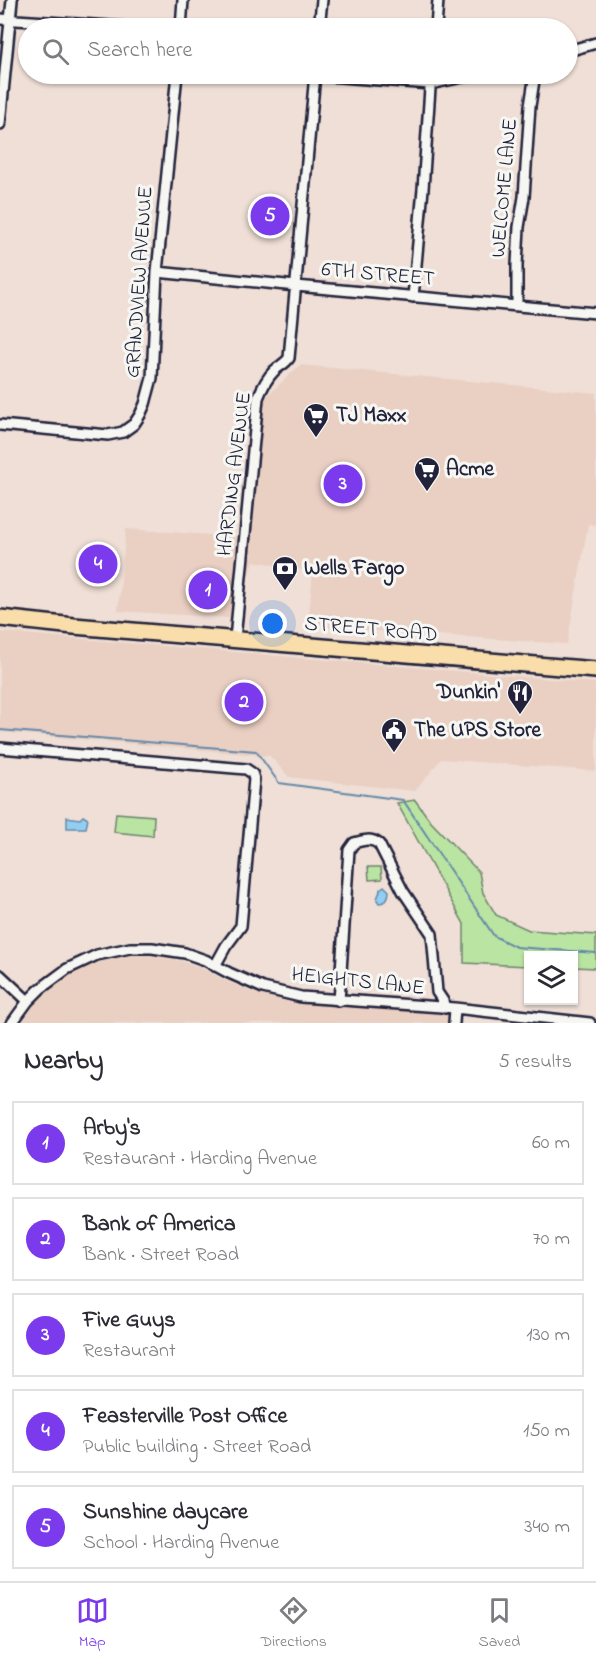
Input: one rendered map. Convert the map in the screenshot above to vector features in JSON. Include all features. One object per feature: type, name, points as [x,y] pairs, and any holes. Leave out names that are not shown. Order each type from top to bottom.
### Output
[{"type":"main road","name":"STREET ROAD","points":[[0,618],[596,670]]},
{"type":"street","points":[[0,124],[5,19],[12,0]]},
{"type":"street","points":[[182,18],[183,0]]},
{"type":"street","points":[[320,18],[322,0]]},
{"type":"street","points":[[437,18],[438,0]]},
{"type":"street","points":[[578,48],[596,43]]},
{"type":"street","name":"GRANDVIEW AVENUE","points":[[0,425],[108,435],[123,432],[134,424],[145,404],[152,378],[157,272],[176,84]]},
{"type":"street","name":"HARDING AVENUE","points":[[235,639],[258,398],[267,378],[288,360],[314,84]]},
{"type":"street","points":[[413,297],[430,84]]},
{"type":"street","name":"WELCOME LANE","points":[[517,306],[519,237],[533,84]]},
{"type":"street","name":"6TH STREET","points":[[157,272],[596,313]]},
{"type":"street","points":[[0,748],[246,769],[252,773],[254,779],[241,926],[215,966]]},
{"type":"street","points":[[339,1001],[349,850],[354,843],[374,840],[380,844],[403,891],[432,934],[437,992],[445,1008]]},
{"type":"street","name":"HEIGHTS LANE","points":[[12,1023],[28,1001],[48,982],[67,969],[97,955],[119,950],[152,948],[174,951],[205,960],[263,988],[301,997],[455,1008],[590,1023]]},
{"type":"street","points":[[0,975],[28,1001]]},
{"type":"street","points":[[454,1023],[455,1008]]},
{"type":"shaded area","points":[[300,365],[596,393],[596,525],[588,524],[567,644],[308,626],[313,572],[254,561],[230,618],[118,611],[126,529],[252,538],[264,399]]},
{"type":"shaded area","points":[[0,632],[596,683],[596,771],[441,759],[415,791],[289,777],[270,756],[0,732]]},
{"type":"shaded area","points":[[150,956],[181,961],[200,967],[254,993],[289,1002],[452,1015],[451,1023],[22,1023],[45,994],[70,975],[109,959]]},
{"type":"green space","points":[[415,800],[431,822],[479,872],[483,893],[496,915],[529,930],[596,935],[596,968],[578,967],[578,951],[524,951],[524,966],[464,963],[464,924],[397,803]]},
{"type":"green space","points":[[116,813],[154,816],[153,836],[114,832]]},
{"type":"green space","points":[[368,867],[381,867],[382,879],[369,880]]},
{"type":"water","points":[[83,816],[88,819],[86,828],[67,828],[67,817],[80,819]]},
{"type":"water","points":[[384,886],[389,891],[388,895],[385,901],[379,903],[377,897]]},
{"type":"waterway","points":[[0,730],[256,751],[279,783],[403,800],[494,936],[516,947],[596,953]]},
{"type":"place","name":"Sunshine daycare","points":[[270,216]]},
{"type":"place","name":"TJ Maxx","points":[[316,439]]},
{"type":"place","name":"Five Guys","points":[[343,484]]},
{"type":"place","name":"Acme","points":[[427,493]]},
{"type":"place","name":"Feasterville Post Office","points":[[98,564]]},
{"type":"place","name":"Arby's","points":[[208,590]]},
{"type":"place","name":"Wells Fargo","points":[[285,592]]},
{"type":"place","name":"Bank of America","points":[[244,702]]},
{"type":"place","name":"Dunkin'","points":[[520,716]]},
{"type":"place","name":"The UPS Store","points":[[394,754]]}]
